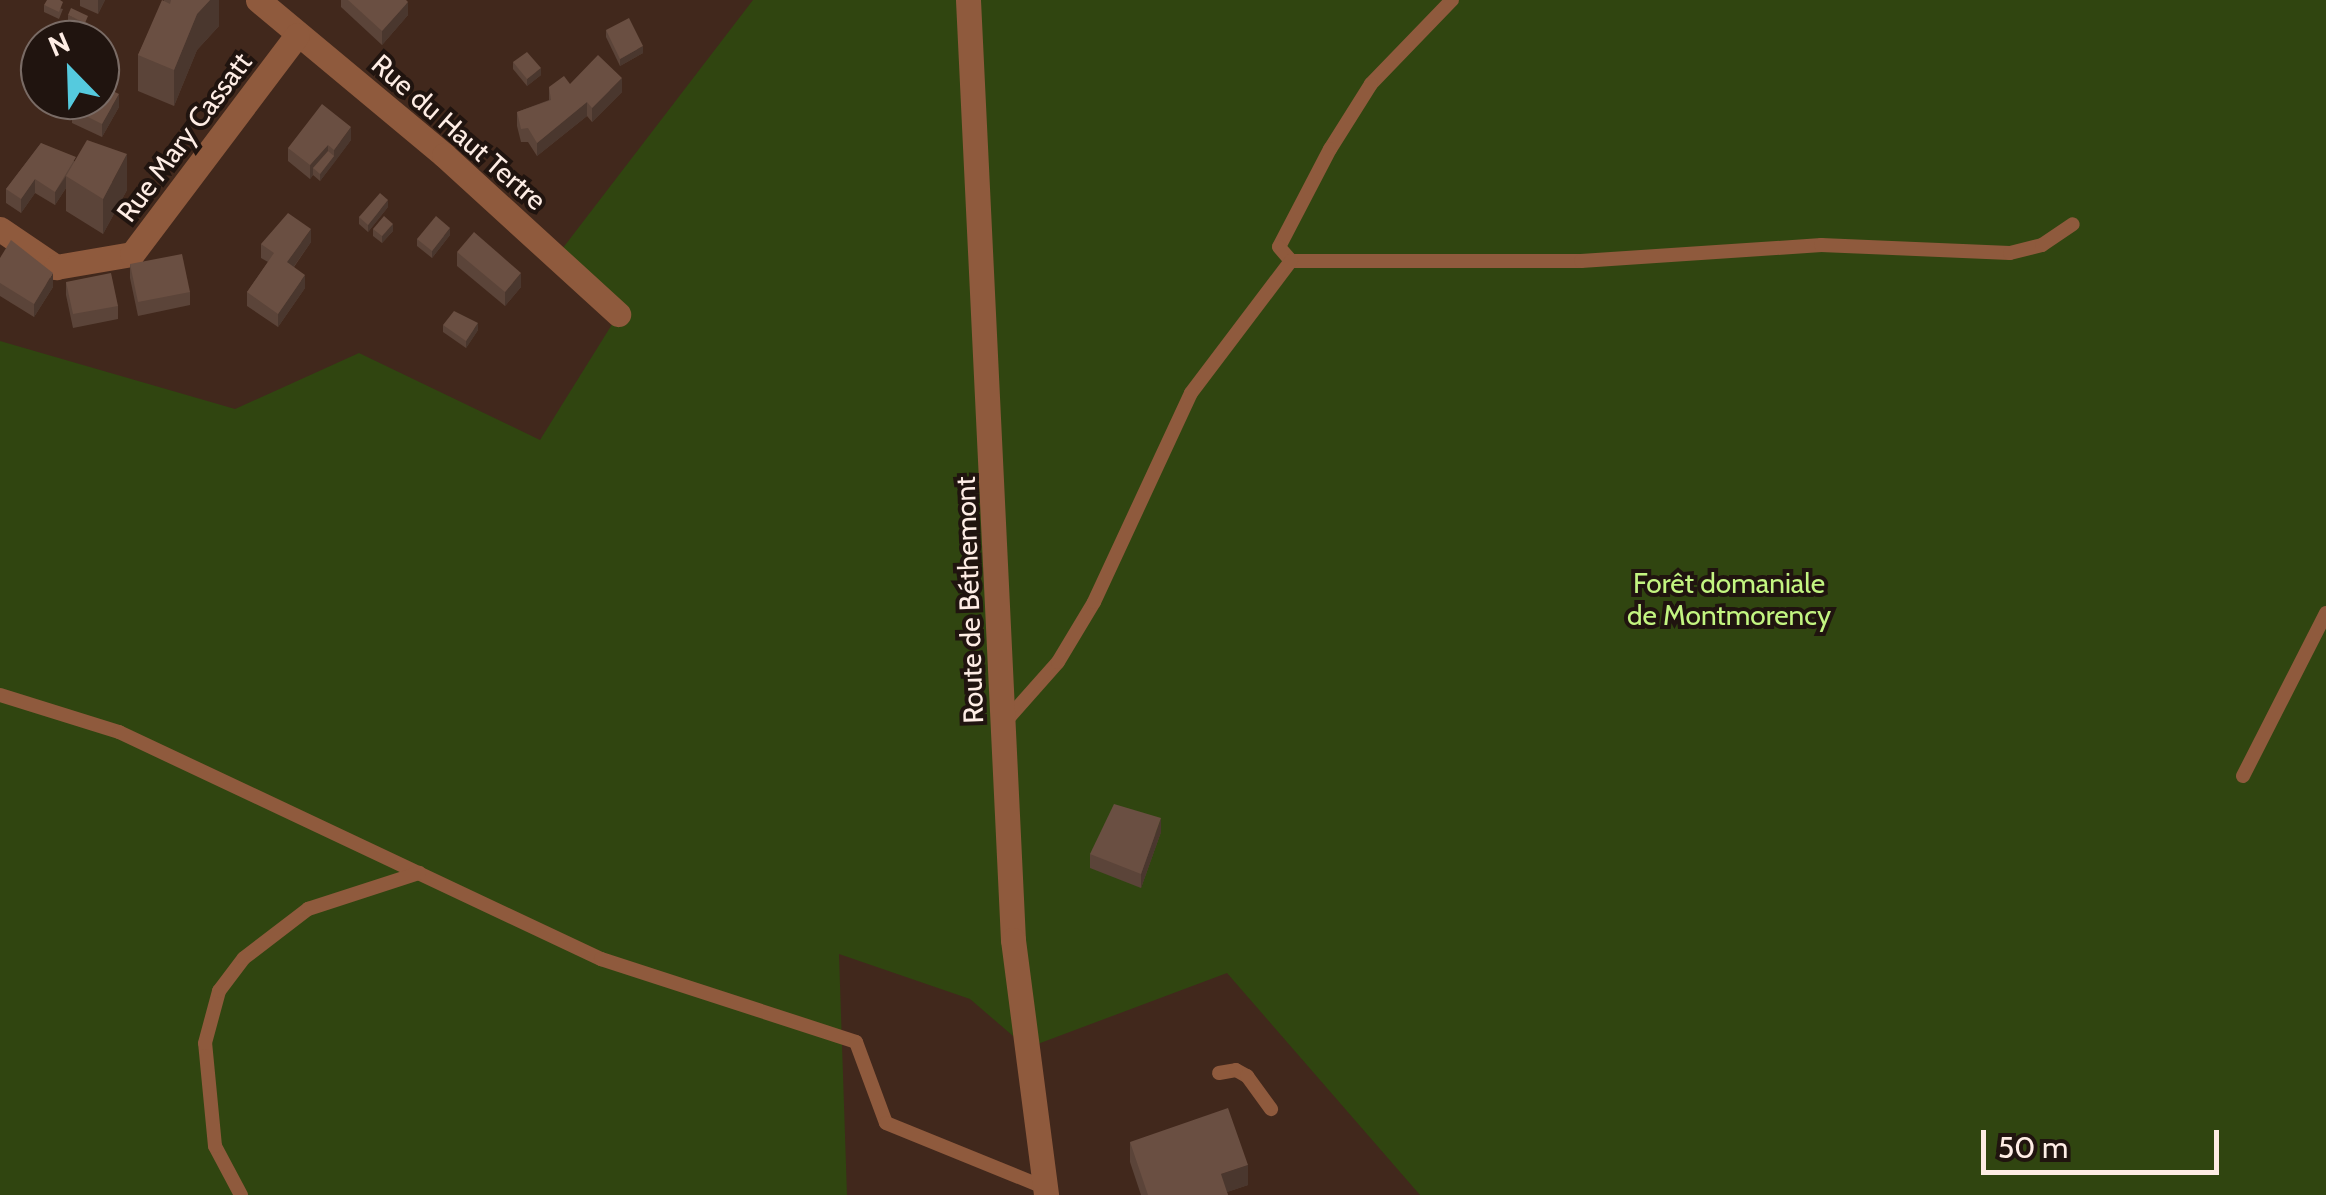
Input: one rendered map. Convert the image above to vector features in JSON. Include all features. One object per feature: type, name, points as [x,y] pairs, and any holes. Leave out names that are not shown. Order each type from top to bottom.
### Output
[{"type":"street","name":"Rue du Haut Tertre","points":[[258,0],[444,154],[618,314]]},
{"type":"street","name":"Route de Béthemont","points":[[968,0],[1013,940],[1045,1191]]},
{"type":"street","name":"Rue Mary Cassatt","points":[[0,230],[56,268],[132,254],[297,34]]},
{"type":"lane","points":[[1291,262],[1280,247],[1330,149],[1371,84],[1452,0]]},
{"type":"lane","points":[[1291,262],[1581,261],[1820,245],[2010,253],[2042,245],[2073,224]]},
{"type":"lane","points":[[1004,723],[1058,662],[1094,602],[1191,393],[1291,262]]},
{"type":"lane","points":[[2243,776],[2326,613]]},
{"type":"lane","points":[[0,695],[119,732],[602,959],[856,1042],[886,1123],[1045,1191]]},
{"type":"lane","points":[[240,1195],[215,1146],[205,1043],[219,990],[244,958],[308,908],[419,873]]},
{"type":"lane","points":[[1218,1073],[1236,1070],[1247,1076],[1271,1110]]},
{"type":"green space","name":"Forêt domaniale de Montmorency","points":[[753,0],[2326,0],[2326,1195],[1420,1195],[1227,973],[1027,1048],[970,999],[839,954],[847,1195],[0,1195],[0,341],[235,409],[359,353],[540,440],[616,318],[556,257]]},
{"type":"building","points":[[47,0],[63,2],[59,12],[44,5]]},
{"type":"building","points":[[162,0],[170,4],[171,0],[210,0],[197,14],[174,70],[138,55]]},
{"type":"building","points":[[348,0],[406,0],[408,2],[382,31]]},
{"type":"building","points":[[71,8],[88,16],[86,20],[79,20],[68,15]]},
{"type":"building","points":[[629,18],[643,46],[620,59],[606,30]]},
{"type":"building","points":[[527,52],[541,68],[527,79],[513,62]]},
{"type":"building","points":[[598,55],[622,78],[592,108],[587,102],[537,143],[528,128],[521,129],[517,112],[551,100],[549,87],[564,76],[570,84]]},
{"type":"building","points":[[322,104],[351,127],[334,150],[328,145],[310,165],[288,148]]},
{"type":"building","points":[[87,140],[127,154],[103,199],[66,176]]},
{"type":"building","points":[[41,143],[76,157],[55,192],[35,179],[21,199],[6,189]]},
{"type":"building","points":[[328,151],[334,156],[320,174],[313,168]]},
{"type":"building","points":[[380,193],[388,200],[368,225],[359,217]]},
{"type":"building","points":[[288,213],[311,229],[287,262],[305,275],[278,314],[247,292],[274,253],[261,244]]},
{"type":"building","points":[[384,216],[393,224],[382,236],[373,229]]},
{"type":"building","points":[[436,216],[450,228],[432,251],[417,239]]},
{"type":"building","points":[[474,232],[521,273],[505,292],[457,252]]},
{"type":"building","points":[[11,240],[53,273],[34,304],[0,283],[0,258]]},
{"type":"building","points":[[182,254],[190,292],[138,302],[130,264]]},
{"type":"building","points":[[111,273],[118,306],[73,314],[66,282]]},
{"type":"building","points":[[454,311],[478,323],[466,341],[443,325]]},
{"type":"building","points":[[1114,804],[1161,818],[1141,874],[1090,854]]},
{"type":"building","points":[[1228,1108],[1248,1165],[1221,1174],[1228,1195],[1148,1195],[1130,1142]]}]
